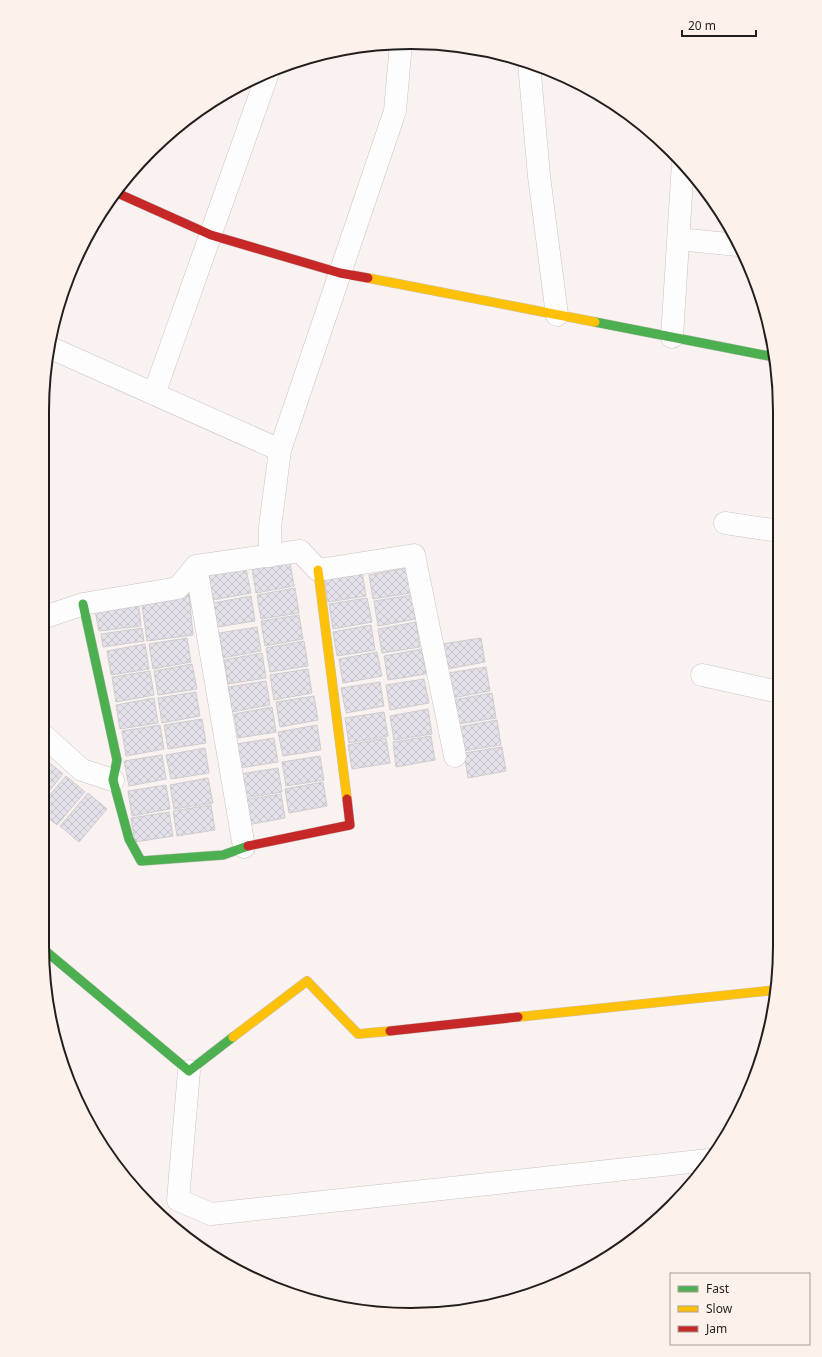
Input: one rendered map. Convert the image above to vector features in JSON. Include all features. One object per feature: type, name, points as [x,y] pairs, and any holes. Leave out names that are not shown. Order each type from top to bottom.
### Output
[{"type":"street","points":[[270,556],[270,527],[280,450],[395,111],[400,49]]},
{"type":"street","points":[[530,69],[539,176],[557,315]]},
{"type":"street","points":[[154,394],[266,80]]},
{"type":"street","points":[[672,337],[682,171]]},
{"type":"street","points":[[121,194],[211,235],[340,274],[769,356]]},
{"type":"street","points":[[678,239],[733,244]]},
{"type":"street","points":[[54,350],[280,450]]},
{"type":"street","points":[[726,523],[773,531]]},
{"type":"street","points":[[49,616],[83,604],[178,588],[196,566],[300,551],[318,570],[350,825],[244,847],[223,855],[141,862],[129,839],[113,780],[117,760],[83,604]]},
{"type":"street","points":[[318,570],[414,555],[455,756]]},
{"type":"street","points":[[196,566],[244,847]]},
{"type":"street","points":[[702,675],[773,691]]},
{"type":"street","points":[[49,740],[82,770],[113,780]]},
{"type":"street","points":[[49,954],[189,1071]]},
{"type":"street","points":[[702,1161],[211,1214],[178,1200],[189,1071],[308,981],[358,1034],[770,991]]},
{"type":"building","points":[[290,562],[294,586],[256,593],[252,568]]},
{"type":"building","points":[[407,568],[411,593],[373,599],[369,575]]},
{"type":"building","points":[[246,569],[251,593],[213,600],[208,575]]},
{"type":"building","points":[[362,571],[366,596],[328,602],[324,578]]},
{"type":"building","points":[[295,588],[299,613],[261,619],[257,595]]},
{"type":"building","points":[[189,593],[193,635],[147,641],[141,598]]},
{"type":"building","points":[[412,595],[416,619],[378,626],[374,601]]},
{"type":"building","points":[[251,596],[255,621],[217,627],[213,603]]},
{"type":"building","points":[[367,598],[372,622],[333,629],[329,604]]},
{"type":"building","points":[[138,599],[141,626],[99,631],[95,611]]},
{"type":"building","points":[[299,615],[303,639],[265,646],[261,621]]},
{"type":"building","points":[[416,622],[420,647],[382,653],[378,629]]},
{"type":"building","points":[[371,625],[375,650],[337,656],[333,632]]},
{"type":"building","points":[[257,627],[261,651],[223,658],[219,633]]},
{"type":"building","points":[[142,628],[144,641],[103,647],[101,634]]},
{"type":"building","points":[[187,638],[191,662],[153,669],[149,644]]},
{"type":"building","points":[[481,638],[485,662],[447,669],[442,644]]},
{"type":"building","points":[[304,641],[308,666],[270,672],[266,648]]},
{"type":"building","points":[[145,644],[149,669],[111,675],[107,651]]},
{"type":"building","points":[[422,649],[426,674],[388,680],[384,656]]},
{"type":"building","points":[[377,652],[382,676],[343,683],[339,659]]},
{"type":"building","points":[[262,653],[266,678],[228,684],[224,660]]},
{"type":"building","points":[[192,664],[197,689],[158,695],[154,671]]},
{"type":"building","points":[[486,667],[490,691],[452,698],[448,673]]},
{"type":"building","points":[[308,669],[312,693],[274,700],[270,675]]},
{"type":"building","points":[[150,671],[154,695],[116,702],[112,677]]},
{"type":"building","points":[[424,679],[429,703],[390,710],[386,685]]},
{"type":"building","points":[[266,681],[270,705],[232,712],[228,687]]},
{"type":"building","points":[[380,682],[384,706],[346,713],[341,688]]},
{"type":"building","points":[[196,692],[200,716],[162,723],[158,698]]},
{"type":"building","points":[[492,693],[496,718],[458,724],[453,700]]},
{"type":"building","points":[[314,696],[318,720],[280,727],[276,702]]},
{"type":"building","points":[[154,698],[158,723],[120,729],[116,705]]},
{"type":"building","points":[[272,707],[276,732],[238,738],[234,714]]},
{"type":"building","points":[[428,709],[432,734],[394,740],[390,716]]},
{"type":"building","points":[[384,712],[388,736],[349,743],[345,718]]},
{"type":"building","points":[[202,719],[206,743],[168,749],[164,725]]},
{"type":"building","points":[[497,720],[501,745],[463,751],[458,727]]},
{"type":"building","points":[[160,725],[164,749],[126,756],[122,731]]},
{"type":"building","points":[[317,725],[321,750],[283,756],[278,732]]},
{"type":"building","points":[[431,736],[435,760],[396,767],[393,742]]},
{"type":"building","points":[[274,738],[278,762],[240,768],[236,744]]},
{"type":"building","points":[[386,738],[390,763],[352,769],[348,745]]},
{"type":"building","points":[[502,747],[506,771],[468,778],[464,753]]},
{"type":"building","points":[[205,748],[209,773],[171,779],[166,755]]},
{"type":"building","points":[[162,755],[166,779],[129,786],[124,761]]},
{"type":"building","points":[[320,756],[324,780],[286,786],[282,762]]},
{"type":"building","points":[[49,762],[63,774],[49,791]]},
{"type":"building","points":[[278,768],[282,792],[244,798],[240,774]]},
{"type":"building","points":[[66,776],[85,792],[57,825],[49,819],[49,796]]},
{"type":"building","points":[[208,778],[213,803],[174,809],[170,785]]},
{"type":"building","points":[[323,782],[327,806],[289,813],[285,789]]},
{"type":"building","points":[[166,785],[170,809],[132,816],[128,791]]},
{"type":"building","points":[[88,793],[107,809],[79,842],[60,826]]},
{"type":"building","points":[[281,794],[285,818],[247,825],[243,800]]},
{"type":"building","points":[[211,805],[215,830],[177,836],[173,811]]},
{"type":"building","points":[[169,812],[173,836],[135,842],[131,818]]},
{"type":"traffic: fast","points":[[595,322],[769,356]]},
{"type":"traffic: fast","points":[[83,604],[117,760],[113,780],[129,839],[141,861],[223,855],[248,846]]},
{"type":"traffic: fast","points":[[49,954],[189,1071],[233,1037]]},
{"type":"traffic: slow","points":[[368,278],[595,322]]},
{"type":"traffic: slow","points":[[318,570],[347,799]]},
{"type":"traffic: slow","points":[[233,1037],[307,981],[358,1034],[390,1031]]},
{"type":"traffic: slow","points":[[518,1017],[770,991]]},
{"type":"traffic: jam","points":[[121,195],[211,235],[340,273],[368,278]]},
{"type":"traffic: jam","points":[[248,846],[350,825],[347,799]]},
{"type":"traffic: jam","points":[[390,1031],[518,1017]]}]
